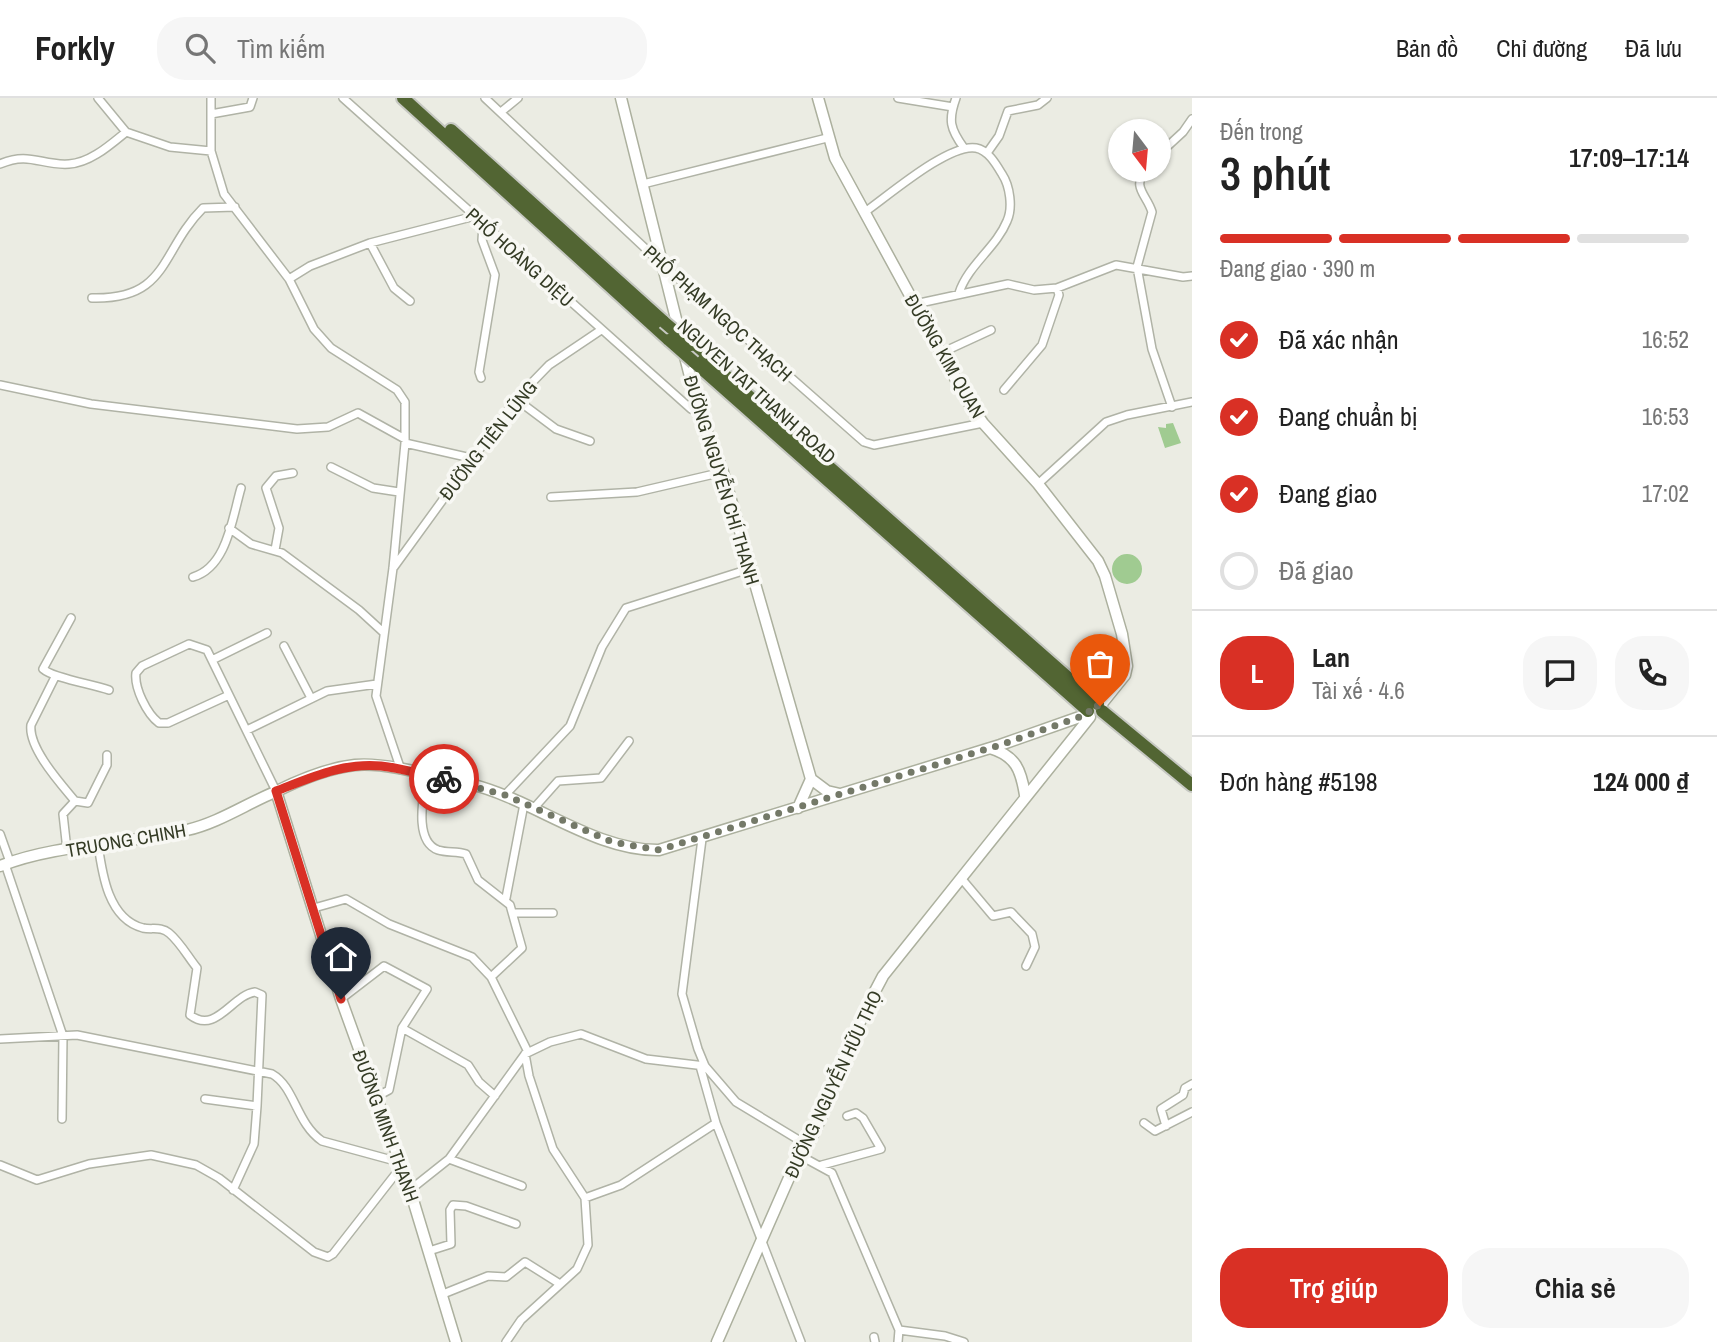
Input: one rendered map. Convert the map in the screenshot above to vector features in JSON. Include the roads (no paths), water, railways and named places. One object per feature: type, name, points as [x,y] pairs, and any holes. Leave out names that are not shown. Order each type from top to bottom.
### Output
[{"type":"highway","name":"NGUYEN TAT THANH ROAD","points":[[403,98],[669,340],[1094,711]]},
{"type":"highway","name":"NGUYEN TAT THANH ROAD","points":[[415,98],[1094,711]]},
{"type":"highway","points":[[1094,711],[1192,785]]},
{"type":"main road","name":"ĐƯỜNG NGUYỄN CHÍ THANH","points":[[621,98],[699,412],[723,472],[811,779]]},
{"type":"main road","name":"ĐƯỜNG KIM QUAN","points":[[818,98],[827,138],[915,304],[984,424],[1038,484],[1098,561],[1116,607],[1127,670],[1094,711]]},
{"type":"main road","name":"TRUONG CHINH","points":[[5,864],[98,844],[190,830],[276,791],[329,771],[356,765],[471,784],[505,795],[612,842],[645,850],[659,850],[702,839],[990,748],[1094,711]]},
{"type":"main road","name":"ĐƯỜNG NGUYỄN HỮU THỌ","points":[[716,1342],[799,1155],[807,1145],[859,1022],[883,976],[1094,711]]},
{"type":"main road","points":[[990,748],[1006,753],[1019,767],[1025,795]]},
{"type":"main road","points":[[798,808],[811,779],[827,791],[844,794]]},
{"type":"main road","name":"ĐƯỜNG MINH THANH","points":[[276,791],[341,999],[410,1190],[456,1342]]},
{"type":"street","points":[[98,98],[126,132],[170,148],[211,150]]},
{"type":"street","points":[[211,98],[211,150],[219,183],[289,279],[314,329],[331,348],[402,396],[405,402],[405,441],[393,568],[376,696],[401,771]]},
{"type":"street","points":[[211,114],[250,107],[253,98]]},
{"type":"street","name":"PHỐ HOÀNG DIỆU","points":[[344,98],[601,330],[691,409],[699,412]]},
{"type":"street","name":"PHỐ PHẠM NGỌC THẠCH","points":[[485,98],[663,265],[864,442],[874,445],[984,424]]},
{"type":"street","points":[[501,112],[515,98]]},
{"type":"street","points":[[898,98],[953,107]]},
{"type":"street","points":[[956,98],[951,128],[964,148]]},
{"type":"street","points":[[987,153],[999,136],[1008,111],[1038,106],[1047,98]]},
{"type":"street","points":[[1171,143],[1192,119]]},
{"type":"street","points":[[0,164],[19,157],[69,164],[82,162],[109,147],[126,132]]},
{"type":"street","points":[[643,184],[827,138]]},
{"type":"street","points":[[865,212],[929,164],[964,148],[976,148],[987,153],[1006,179],[1009,195],[1007,221],[968,272],[959,293]]},
{"type":"street","points":[[1138,182],[1152,212],[1137,267],[1152,349],[1172,407]]},
{"type":"street","points":[[92,298],[119,296],[152,283],[178,241],[204,208],[235,207]]},
{"type":"street","points":[[289,279],[310,266],[370,243],[475,216]]},
{"type":"street","points":[[481,378],[479,372],[495,275],[482,240],[483,224]]},
{"type":"street","points":[[370,243],[394,288],[410,301]]},
{"type":"street","points":[[915,304],[1008,284],[1034,290],[1058,288],[1116,265],[1183,277],[1192,276]]},
{"type":"street","points":[[1004,390],[1042,345],[1055,307],[1058,288]]},
{"type":"street","name":"ĐƯỜNG TIÊN LŨNG","points":[[393,568],[516,399],[549,365],[601,330]]},
{"type":"street","points":[[942,353],[991,330]]},
{"type":"street","points":[[0,385],[92,404],[297,429],[328,427],[358,414],[405,441],[471,458]]},
{"type":"street","points":[[516,399],[556,429],[590,442]]},
{"type":"street","points":[[1038,484],[1106,422],[1192,402]]},
{"type":"street","points":[[331,467],[373,488],[399,492]]},
{"type":"street","points":[[551,497],[648,490],[723,472]]},
{"type":"street","points":[[275,550],[279,528],[266,488],[276,476],[293,473]]},
{"type":"street","points":[[193,576],[209,569],[216,562],[242,488]]},
{"type":"street","points":[[229,528],[251,544],[275,550],[359,610],[383,632]]},
{"type":"street","points":[[505,795],[570,726],[602,647],[626,608],[749,569]]},
{"type":"street","points":[[71,618],[43,668],[55,677],[71,677],[109,690]]},
{"type":"street","points":[[212,660],[267,633]]},
{"type":"street","points":[[229,695],[162,723],[152,717],[136,683],[139,668],[189,644],[207,650],[276,791]]},
{"type":"street","points":[[284,646],[311,698]]},
{"type":"street","points":[[55,677],[30,732],[47,765],[75,801],[88,803],[107,765],[107,755]]},
{"type":"street","points":[[247,730],[311,698],[340,688],[377,684]]},
{"type":"street","points":[[506,898],[529,806],[558,781],[601,778],[629,741]]},
{"type":"street","points":[[426,776],[422,822],[429,842],[439,850],[466,854],[478,880],[506,898],[514,913],[522,948],[491,977]]},
{"type":"street","points":[[67,850],[63,814],[75,801]]},
{"type":"street","points":[[0,834],[5,864],[63,1036],[62,1119]]},
{"type":"street","points":[[702,839],[682,994],[716,1123],[801,1342]]},
{"type":"street","points":[[98,844],[103,880],[116,905],[141,927],[160,928],[170,934],[197,968],[190,1015],[204,1020],[216,1018],[246,994],[255,992],[262,995],[254,1144],[233,1190]]},
{"type":"street","points":[[961,878],[990,913],[997,916],[1011,912],[1032,934],[1035,947],[1026,966]]},
{"type":"street","points":[[314,908],[346,899],[389,925],[463,952],[491,977],[526,1053],[529,1076],[553,1149],[585,1198],[588,1245],[577,1269],[521,1320],[506,1342]]},
{"type":"street","points":[[514,913],[553,913]]},
{"type":"street","points":[[341,999],[380,967],[387,966],[428,990],[402,1028],[389,1090],[376,1097]]},
{"type":"street","points":[[402,1028],[468,1065],[479,1082],[495,1096]]},
{"type":"street","points":[[410,1190],[449,1159],[526,1053],[571,1035],[594,1037],[629,1054],[703,1066],[736,1102],[807,1145]]},
{"type":"street","points":[[0,1039],[63,1036],[92,1038],[258,1070],[279,1078],[306,1127],[322,1141],[400,1164],[333,1254],[328,1257],[305,1245],[196,1165],[158,1155],[89,1164],[43,1180],[0,1165]]},
{"type":"street","points":[[1166,1126],[1161,1109],[1183,1095],[1185,1088],[1192,1084]]},
{"type":"street","points":[[205,1099],[257,1106]]},
{"type":"street","points":[[1144,1123],[1155,1131],[1192,1112]]},
{"type":"street","points":[[822,1165],[881,1149],[863,1118],[856,1113],[847,1116]]},
{"type":"street","points":[[585,1198],[621,1185],[716,1123]]},
{"type":"street","points":[[799,1155],[822,1165],[834,1177],[899,1330],[898,1342]]},
{"type":"street","points":[[449,1159],[522,1186]]},
{"type":"street","points":[[429,1251],[451,1244],[450,1210],[453,1205],[466,1206],[516,1224]]},
{"type":"street","points":[[443,1294],[488,1276],[506,1277],[525,1262],[560,1284]]},
{"type":"street","points":[[899,1330],[946,1335],[964,1342]]}]
